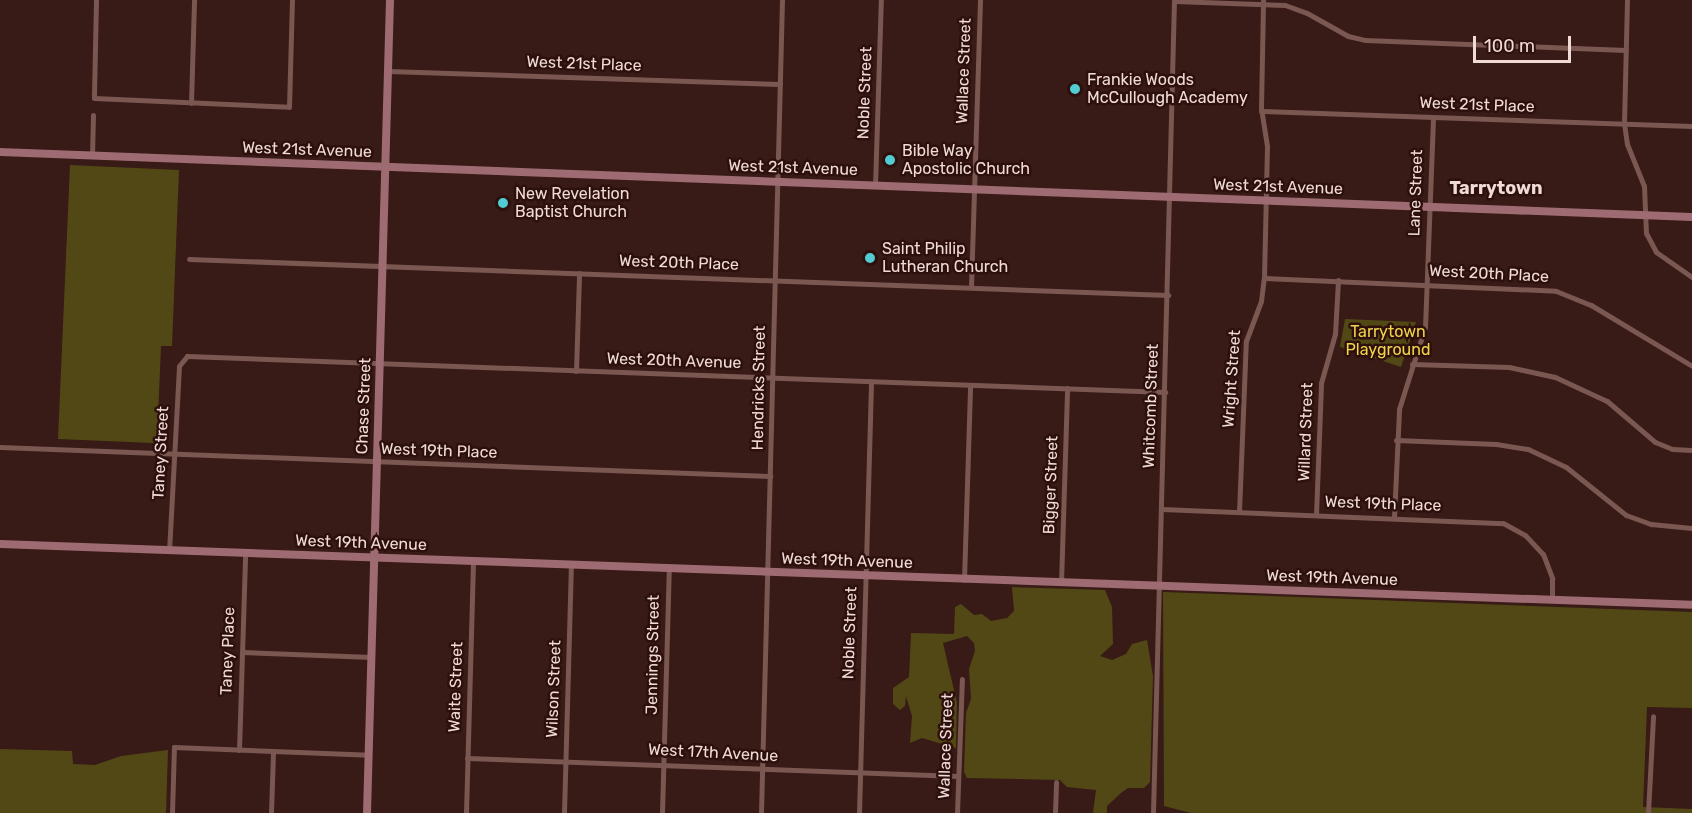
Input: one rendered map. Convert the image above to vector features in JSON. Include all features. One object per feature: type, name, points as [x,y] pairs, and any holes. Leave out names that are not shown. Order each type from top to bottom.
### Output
[{"type":"street","points":[[96,0],[94,98],[289,107],[292,0]]},
{"type":"street","points":[[191,103],[194,0]]},
{"type":"street","name":"Chase Street","points":[[367,813],[390,0]]},
{"type":"street","name":"Hendricks Street","points":[[761,813],[782,0]]},
{"type":"street","name":"Noble Street","points":[[875,186],[881,0]]},
{"type":"street","name":"Wallace Street","points":[[971,287],[980,0]]},
{"type":"street","points":[[1174,0],[1263,2],[1300,9],[1339,32],[1365,40],[1626,50]]},
{"type":"street","name":"Whitcomb Street","points":[[1153,813],[1174,0]]},
{"type":"street","points":[[1628,0],[1624,123],[1627,144],[1644,186],[1646,233],[1653,248],[1692,278]]},
{"type":"street","name":"Wright Street","points":[[1239,512],[1246,341],[1261,300],[1264,278],[1267,142],[1261,111],[1263,2]]},
{"type":"street","name":"West 21st Place","points":[[388,70],[780,84]]},
{"type":"street","name":"West 21st Place","points":[[1261,111],[1692,126]]},
{"type":"street","points":[[92,156],[93,115]]},
{"type":"street","name":"Lane Street","points":[[1394,517],[1396,440],[1401,395],[1424,333],[1432,117]]},
{"type":"street","name":"West 21st Avenue","points":[[0,152],[1692,217]]},
{"type":"street","name":"West 20th Place","points":[[189,259],[1168,295]]},
{"type":"street","points":[[576,371],[579,273]]},
{"type":"street","name":"West 20th Place","points":[[1264,278],[1537,288],[1565,293],[1592,305],[1692,366]]},
{"type":"street","name":"Willard Street","points":[[1316,515],[1321,383],[1335,334],[1338,280]]},
{"type":"street","name":"West 20th Avenue","points":[[182,358],[1165,392]]},
{"type":"street","name":"Taney Street","points":[[169,551],[179,366],[182,358]]},
{"type":"street","points":[[1412,364],[1509,367],[1556,376],[1607,401],[1655,442],[1672,449],[1692,450]]},
{"type":"street","name":"Noble Street","points":[[859,813],[870,381]]},
{"type":"street","points":[[964,580],[970,385]]},
{"type":"street","name":"Bigger Street","points":[[1061,583],[1067,388]]},
{"type":"street","points":[[1396,440],[1496,444],[1528,449],[1566,467],[1626,515],[1651,524],[1692,528]]},
{"type":"street","name":"West 19th Place","points":[[0,447],[770,476]]},
{"type":"street","name":"West 19th Place","points":[[1162,509],[1495,522],[1518,530],[1538,546],[1547,561],[1552,600]]},
{"type":"street","name":"West 19th Avenue","points":[[0,544],[1692,605]]},
{"type":"street","name":"Taney Place","points":[[239,750],[245,554]]},
{"type":"street","name":"Waite Street","points":[[466,813],[473,562]]},
{"type":"street","name":"Wilson Street","points":[[564,813],[571,566]]},
{"type":"street","name":"Jennings Street","points":[[662,813],[669,569]]},
{"type":"street","points":[[242,652],[372,657]]},
{"type":"street","name":"Wallace Street","points":[[957,813],[962,679]]},
{"type":"street","points":[[1647,813],[1653,716]]},
{"type":"street","points":[[172,813],[174,747],[369,755]]},
{"type":"street","points":[[271,813],[273,752]]},
{"type":"street","name":"West 17th Avenue","points":[[467,758],[958,776]]},
{"type":"street","points":[[1055,813],[1056,783]]},
{"type":"green space","points":[[70,165],[179,170],[172,346],[161,346],[157,441],[153,443],[58,439]]},
{"type":"green space","name":"Tarrytown Playground","points":[[1345,319],[1416,322],[1401,367],[1340,347]]},
{"type":"green space","points":[[1012,587],[1105,590],[1112,607],[1113,644],[1100,656],[1112,660],[1126,654],[1132,644],[1147,640],[1153,676],[1150,782],[1144,788],[1128,788],[1121,793],[1107,806],[1107,813],[1093,813],[1096,790],[1067,787],[1060,780],[967,778],[964,772],[966,713],[971,699],[969,669],[975,651],[974,643],[967,636],[943,643],[957,703],[956,748],[922,738],[910,743],[912,716],[906,696],[905,706],[900,710],[893,704],[893,688],[909,677],[911,633],[954,634],[955,607],[961,604],[974,615],[982,614],[991,621],[1007,618],[1014,611]]},
{"type":"green space","points":[[1163,592],[1692,612],[1692,708],[1647,707],[1643,807],[1692,809],[1692,813],[1191,813],[1164,806]]},
{"type":"green space","points":[[0,749],[72,751],[73,764],[95,765],[121,756],[168,750],[166,813],[0,813]]},
{"type":"place","name":"Frankie Woods McCullough Academy","points":[[1075,89]]},
{"type":"place","name":"Bible Way Apostolic Church","points":[[890,160]]},
{"type":"place","name":"New Revelation Baptist Church","points":[[503,203]]},
{"type":"place","name":"Saint Philip Lutheran Church","points":[[870,258]]},
{"type":"district","name":"Tarrytown","points":[[1496,188]]}]
